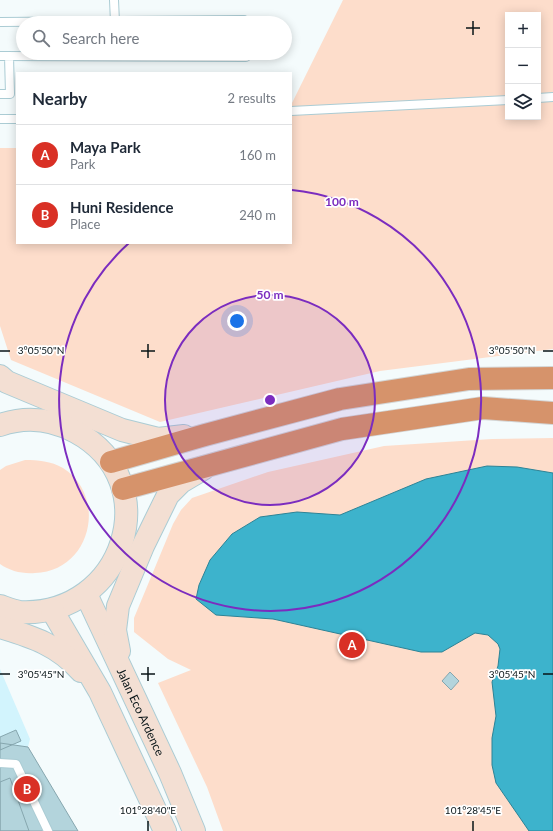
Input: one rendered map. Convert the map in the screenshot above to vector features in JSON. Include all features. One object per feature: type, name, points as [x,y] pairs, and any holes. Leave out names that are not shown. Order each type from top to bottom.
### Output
[{"type":"highway","points":[[111,462],[340,399],[469,379],[553,373]]},
{"type":"highway","points":[[488,378],[553,378]]},
{"type":"highway","points":[[123,489],[215,462],[342,428],[483,408],[553,406]]},
{"type":"highway","points":[[483,408],[553,412]]},
{"type":"street","points":[[0,376],[13,385],[122,430],[158,439],[205,435]]},
{"type":"street","points":[[0,606],[20,612],[52,610],[86,594],[108,573],[121,547],[127,518],[123,489],[111,462],[89,439],[62,424],[31,419],[3,418]]},
{"type":"street","points":[[100,692],[126,680],[115,630],[118,606],[143,546],[168,495],[181,482],[215,462]]},
{"type":"street","name":"Jalan Eco Ardence","points":[[86,594],[194,831]]},
{"type":"street","points":[[52,610],[100,692],[165,831]]},
{"type":"street","points":[[0,627],[34,638],[68,657],[100,692]]},
{"type":"lane","points":[[114,0],[115,16]]},
{"type":"lane","points":[[0,22],[16,22]]},
{"type":"lane","points":[[0,56],[16,56]]},
{"type":"lane","points":[[0,94],[10,94],[9,56]]},
{"type":"lane","points":[[541,98],[553,97]]},
{"type":"lane","points":[[292,111],[505,100]]},
{"type":"lane","points":[[0,119],[16,119]]},
{"type":"lane","points":[[0,763],[16,764],[48,831]]},
{"type":"shaded area","points":[[343,0],[553,0],[553,349],[380,371],[160,422],[11,360],[0,326],[0,148],[16,148],[16,244],[292,244],[292,103]]},
{"type":"shaded area","points":[[553,438],[553,831],[223,831],[207,787],[158,683],[191,670],[168,659],[134,632],[134,618],[173,524],[181,510],[192,498],[268,472],[384,446],[492,439]]},
{"type":"shaded area","points":[[25,460],[44,461],[63,468],[77,481],[86,497],[89,514],[87,531],[80,547],[69,560],[54,569],[35,573],[16,572],[0,564],[0,470],[6,466]]},
{"type":"shaded area","points":[[0,669],[30,739],[28,747],[0,743]]},
{"type":"water","points":[[487,466],[517,467],[553,473],[553,831],[529,831],[496,783],[492,765],[492,738],[496,716],[492,682],[498,666],[500,649],[498,644],[488,635],[475,633],[442,652],[421,652],[273,619],[216,615],[196,599],[199,585],[210,560],[232,534],[260,517],[297,512],[340,515],[426,479]]},
{"type":"building","points":[[450,672],[459,681],[451,690],[442,681]]},
{"type":"building","points":[[16,730],[21,741],[0,750],[0,737]]},
{"type":"building","points":[[0,743],[28,747],[78,831],[0,831]]},
{"type":"building","points":[[10,778],[29,831],[0,831],[0,782]]},
{"type":"place","name":"Maya Park","points":[[352,645]]},
{"type":"place","name":"Huni Residence","points":[[27,789]]}]
